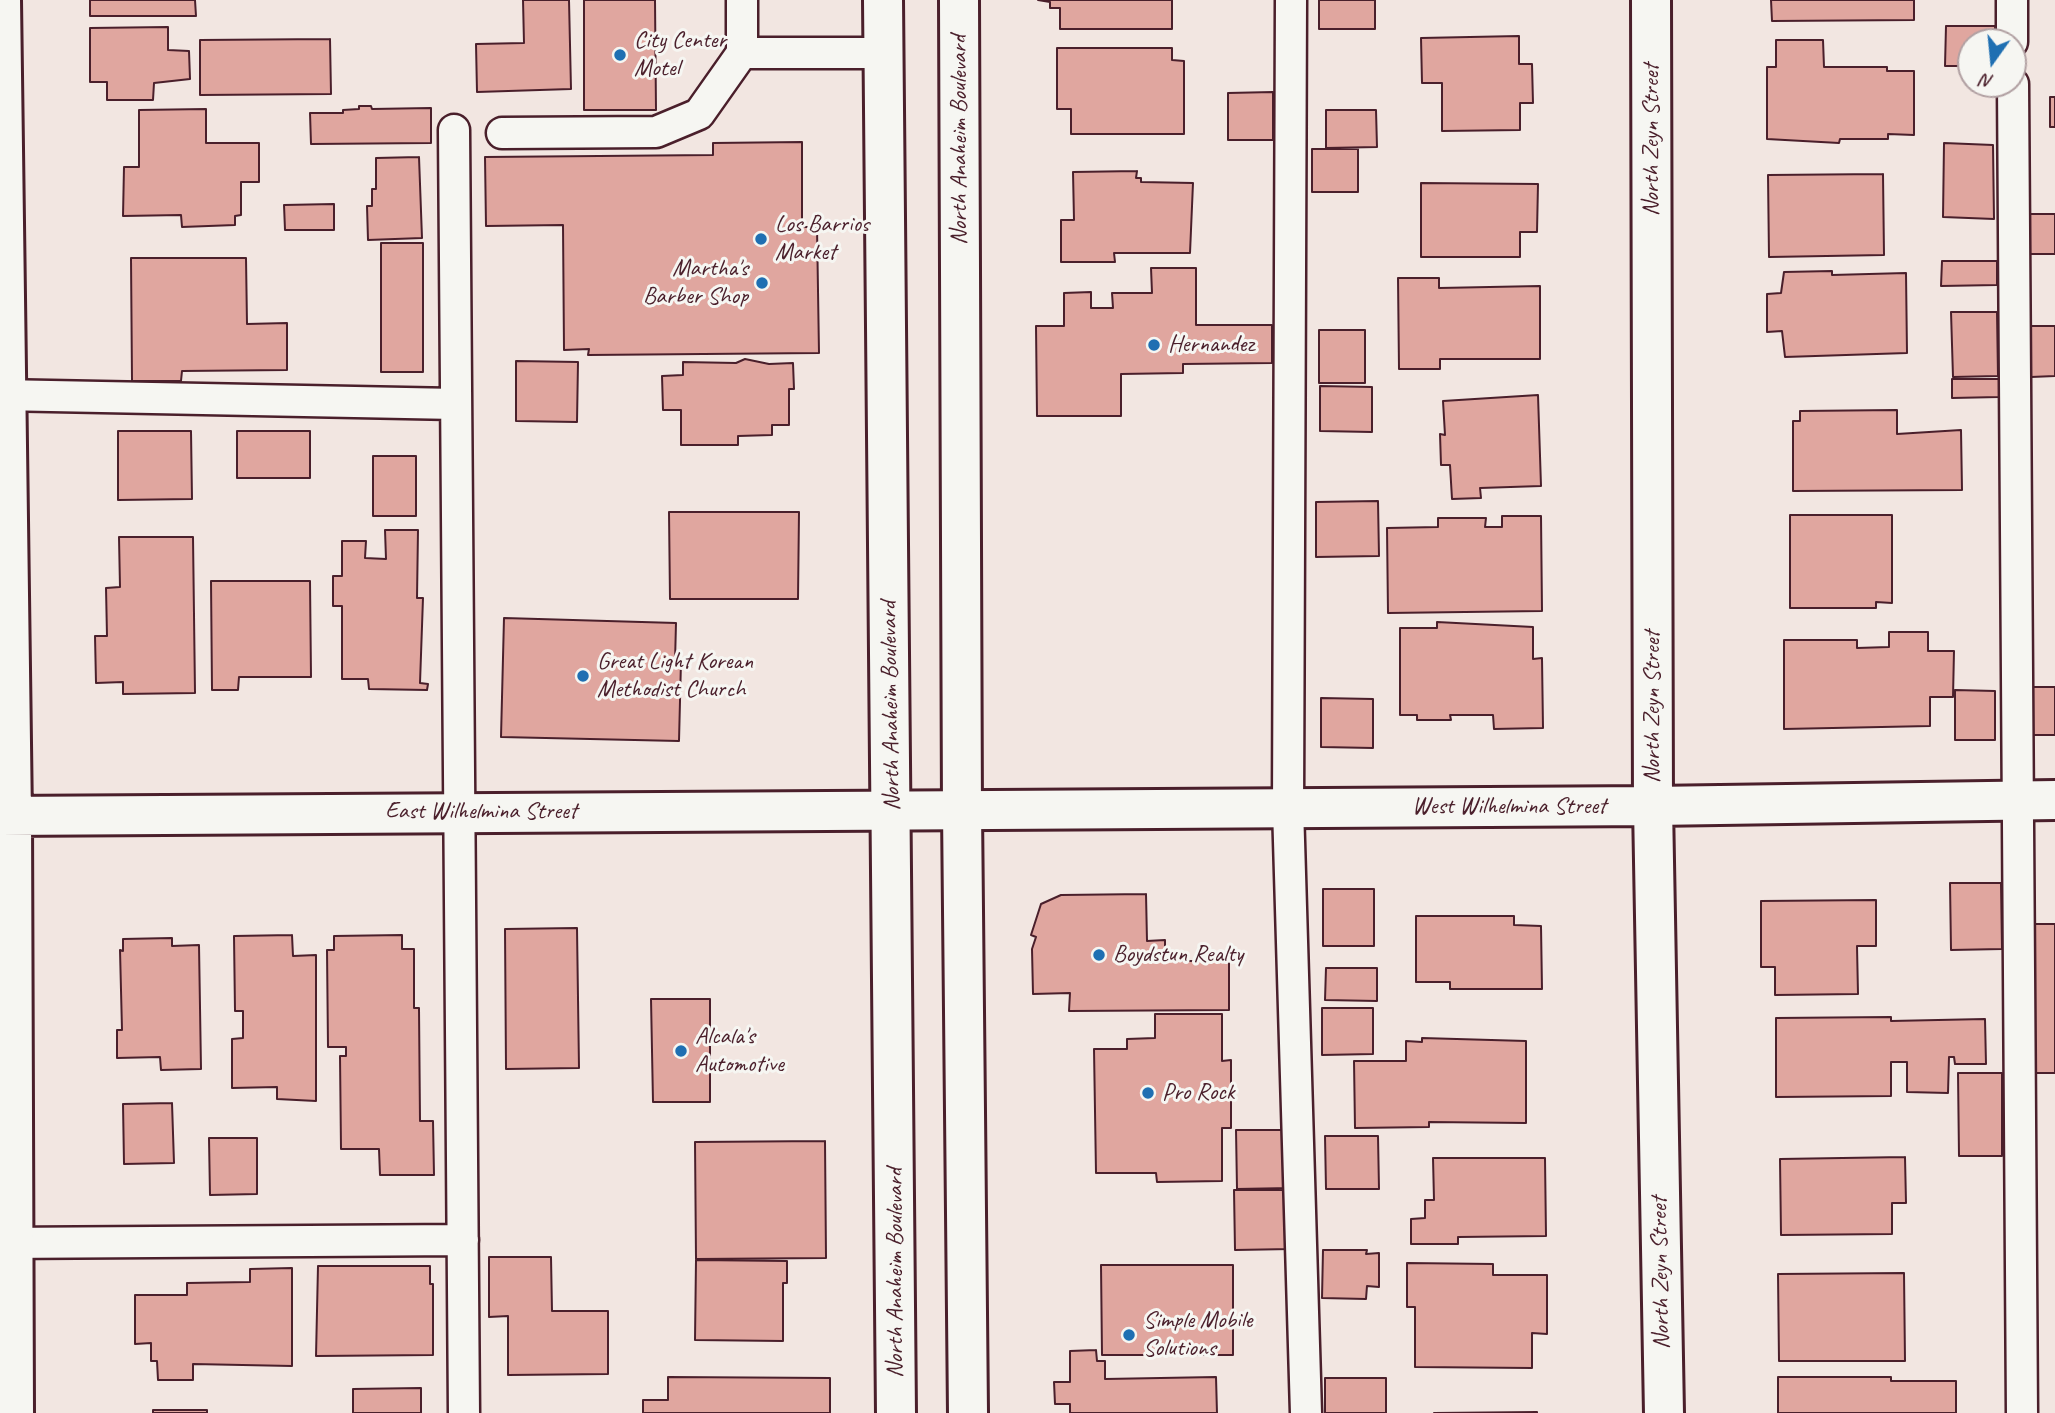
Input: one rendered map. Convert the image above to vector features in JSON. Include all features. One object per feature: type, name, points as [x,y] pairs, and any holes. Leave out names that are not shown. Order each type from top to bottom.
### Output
[{"type":"street","points":[[1,0],[7,1243],[14,1413]]},
{"type":"street","name":"North Anaheim Boulevard","points":[[883,0],[897,1413]]},
{"type":"street","name":"North Anaheim Boulevard","points":[[959,0],[962,810],[968,1413]]},
{"type":"street","name":"North Zeyn Street","points":[[1651,0],[1653,806],[1664,1413]]},
{"type":"street","name":"West Wilhelmina Street","points":[[962,810],[1653,806],[2037,800]]},
{"type":"street","name":"East Wilhelmina Street","points":[[6,816],[962,810]]},
{"type":"lane","points":[[502,133],[656,132],[699,114],[742,53],[743,0]]},
{"type":"lane","points":[[1291,0],[1288,807],[1306,1413]]},
{"type":"lane","points":[[2012,0],[2012,28]]},
{"type":"lane","points":[[742,53],[884,53]]},
{"type":"lane","points":[[2013,98],[2037,800],[2022,1413]]},
{"type":"lane","points":[[454,130],[464,1413]]},
{"type":"lane","points":[[3,395],[456,404]]},
{"type":"lane","points":[[7,1243],[463,1240]]},
{"type":"building","points":[[90,0],[195,0],[196,16],[90,16]]},
{"type":"building","points":[[523,0],[569,0],[571,89],[477,92],[476,44],[524,43]]},
{"type":"building","name":"City Center Motel","points":[[584,0],[655,0],[656,110],[584,110]]},
{"type":"building","points":[[1038,0],[1172,0],[1172,29],[1060,29],[1060,8],[1050,8],[1050,2]]},
{"type":"building","points":[[1319,0],[1375,0],[1375,29],[1319,29]]},
{"type":"building","points":[[1771,0],[1914,0],[1914,20],[1772,21]]},
{"type":"building","points":[[1946,26],[1995,26],[1957,28],[1957,66],[1945,66]]},
{"type":"building","points":[[168,27],[168,50],[189,51],[190,79],[154,83],[153,100],[107,100],[107,82],[90,82],[90,28]]},
{"type":"building","points":[[1519,36],[1519,64],[1532,64],[1533,103],[1520,103],[1520,130],[1442,131],[1442,83],[1422,83],[1421,38]]},
{"type":"building","points":[[330,39],[331,94],[200,95],[200,40]]},
{"type":"building","points":[[1776,40],[1823,40],[1824,67],[1887,67],[1887,71],[1914,71],[1914,135],[1888,134],[1888,139],[1840,139],[1839,143],[1767,139],[1767,67],[1776,67]]},
{"type":"building","points":[[1057,48],[1172,48],[1172,60],[1184,61],[1184,134],[1071,134],[1071,109],[1057,109]]},
{"type":"building","points":[[1273,92],[1273,140],[1228,140],[1228,93]]},
{"type":"building","points":[[2050,97],[2055,97],[2055,127],[2050,127]]},
{"type":"building","points":[[359,106],[371,106],[372,109],[431,108],[431,143],[311,144],[310,113],[343,113],[343,110],[359,109]]},
{"type":"building","points":[[206,109],[206,143],[259,143],[259,182],[241,182],[241,215],[235,216],[235,225],[182,227],[181,215],[123,216],[124,167],[139,167],[139,110]]},
{"type":"building","points":[[1326,110],[1376,110],[1377,147],[1326,148]]},
{"type":"building","points":[[802,142],[802,227],[817,227],[819,353],[588,355],[589,349],[564,350],[563,225],[486,226],[485,157],[713,155],[713,143]]},
{"type":"building","points":[[1944,143],[1993,145],[1994,219],[1943,217]]},
{"type":"building","points":[[1312,149],[1358,149],[1358,192],[1312,192]]},
{"type":"building","points":[[419,157],[422,238],[368,240],[367,206],[372,206],[372,189],[376,189],[376,158]]},
{"type":"building","points":[[1137,171],[1136,178],[1141,178],[1141,182],[1193,183],[1190,253],[1114,253],[1115,262],[1061,262],[1061,220],[1074,220],[1073,172]]},
{"type":"building","points":[[1883,174],[1884,255],[1769,257],[1768,175]]},
{"type":"building","points":[[1421,183],[1538,184],[1537,232],[1520,232],[1520,257],[1421,257]]},
{"type":"building","points":[[334,204],[334,230],[285,230],[284,205]]},
{"type":"building","points":[[2027,214],[2055,214],[2055,254],[2027,254]]},
{"type":"building","points":[[381,243],[423,243],[423,372],[381,372]]},
{"type":"building","points":[[131,258],[246,258],[247,324],[287,323],[287,370],[182,371],[181,381],[132,381]]},
{"type":"building","points":[[1942,261],[1997,261],[1997,285],[1941,286]]},
{"type":"building","name":"Hernandez","points":[[1151,268],[1196,268],[1196,325],[1272,325],[1272,363],[1183,364],[1183,373],[1121,374],[1121,416],[1037,416],[1036,326],[1064,326],[1064,293],[1091,292],[1091,308],[1113,308],[1112,293],[1152,293]]},
{"type":"building","points":[[1832,271],[1832,275],[1906,273],[1907,353],[1785,357],[1782,331],[1767,332],[1767,294],[1781,293],[1784,272]]},
{"type":"building","points":[[1398,278],[1439,278],[1439,288],[1540,286],[1540,359],[1440,359],[1440,369],[1399,369]]},
{"type":"building","points":[[1951,312],[1997,312],[1998,376],[1953,377]]},
{"type":"building","points":[[2031,326],[2055,326],[2055,376],[2031,377]]},
{"type":"building","points":[[1319,330],[1365,330],[1365,383],[1319,383]]},
{"type":"building","points":[[745,359],[769,364],[793,363],[794,389],[789,389],[789,425],[772,425],[772,435],[738,436],[738,445],[681,445],[681,410],[663,410],[662,376],[683,375],[683,362],[736,363]]},
{"type":"building","points":[[516,361],[578,362],[577,422],[516,421]]},
{"type":"building","points":[[1952,379],[1999,379],[1999,397],[1952,398]]},
{"type":"building","points":[[1320,386],[1372,387],[1372,432],[1320,431]]},
{"type":"building","points":[[1538,395],[1541,486],[1480,488],[1481,498],[1452,499],[1450,465],[1441,465],[1440,434],[1445,435],[1443,401]]},
{"type":"building","points":[[1897,410],[1897,434],[1961,430],[1962,490],[1793,491],[1793,421],[1800,421],[1800,411]]},
{"type":"building","points":[[118,431],[191,431],[192,499],[118,500]]},
{"type":"building","points":[[237,431],[310,431],[310,478],[237,478]]},
{"type":"building","points":[[373,456],[416,456],[416,516],[373,516]]},
{"type":"building","points":[[1378,501],[1379,556],[1316,557],[1316,502]]},
{"type":"building","points":[[669,512],[799,512],[798,599],[670,599]]},
{"type":"building","points":[[1790,515],[1892,515],[1892,603],[1876,602],[1876,608],[1790,608]]},
{"type":"building","points":[[1502,516],[1541,516],[1542,611],[1388,613],[1387,528],[1438,527],[1438,518],[1486,518],[1485,527],[1502,527]]},
{"type":"building","points":[[385,530],[418,530],[417,598],[423,598],[420,683],[428,684],[427,690],[369,689],[368,679],[342,679],[342,606],[333,606],[333,576],[342,576],[342,541],[366,541],[365,558],[386,559]]},
{"type":"building","points":[[119,537],[193,537],[195,693],[123,694],[123,682],[96,683],[95,636],[107,636],[106,588],[120,587]]},
{"type":"building","points":[[211,581],[310,581],[311,677],[239,677],[238,690],[212,690]]},
{"type":"building","points":[[504,618],[676,623],[675,662],[681,661],[679,741],[501,737]]},
{"type":"building","points":[[1437,622],[1533,627],[1533,659],[1542,658],[1543,728],[1494,729],[1493,715],[1450,715],[1451,720],[1417,720],[1417,715],[1400,715],[1400,628],[1437,628]]},
{"type":"building","points":[[1889,632],[1928,632],[1928,651],[1954,651],[1953,697],[1930,697],[1930,726],[1784,729],[1784,640],[1857,640],[1857,648],[1889,647]]},
{"type":"building","points":[[2025,687],[2055,687],[2055,735],[2025,735]]},
{"type":"building","points":[[1955,690],[1995,691],[1995,740],[1955,740]]},
{"type":"building","points":[[1321,698],[1373,699],[1373,748],[1321,747]]},
{"type":"building","points":[[1950,883],[2001,883],[2002,949],[1951,950]]},
{"type":"building","points":[[1323,889],[1374,889],[1374,946],[1323,946]]},
{"type":"building","name":"Boydstun Realty","points":[[1146,894],[1147,941],[1165,940],[1165,961],[1229,961],[1229,1010],[1069,1011],[1070,993],[1033,994],[1032,949],[1036,937],[1031,935],[1041,904],[1061,895]]},
{"type":"building","points":[[1876,900],[1876,946],[1857,946],[1858,994],[1775,995],[1775,967],[1761,967],[1761,901]]},
{"type":"building","points":[[1416,916],[1514,916],[1514,925],[1541,926],[1542,989],[1450,989],[1450,982],[1416,982]]},
{"type":"building","points":[[2030,924],[2055,924],[2055,1073],[2034,1073]]},
{"type":"building","points":[[577,928],[579,1068],[506,1069],[505,929]]},
{"type":"building","points":[[292,935],[293,956],[316,955],[316,1101],[277,1099],[277,1087],[232,1088],[232,1039],[243,1038],[243,1011],[235,1011],[234,936]]},
{"type":"building","points":[[402,935],[402,949],[414,949],[414,1008],[419,1008],[420,1121],[433,1121],[434,1175],[380,1175],[379,1149],[341,1149],[340,1056],[346,1056],[346,1047],[328,1047],[327,950],[334,950],[334,936]]},
{"type":"building","points":[[172,938],[172,946],[199,945],[201,1069],[161,1070],[160,1057],[117,1058],[117,1030],[122,1030],[120,950],[123,951],[123,939]]},
{"type":"building","points":[[1326,968],[1377,968],[1377,1001],[1325,1000]]},
{"type":"building","name":"Alcala's Automotive","points":[[651,999],[710,999],[710,1102],[653,1102]]},
{"type":"building","points":[[1322,1008],[1373,1008],[1373,1054],[1322,1055]]},
{"type":"building","points":[[1155,1014],[1222,1014],[1222,1061],[1231,1060],[1231,1128],[1222,1128],[1222,1181],[1157,1182],[1156,1173],[1096,1173],[1094,1049],[1127,1049],[1127,1039],[1155,1038]]},
{"type":"building","points":[[1891,1017],[1891,1021],[1985,1019],[1986,1064],[1955,1064],[1954,1057],[1949,1057],[1948,1093],[1907,1092],[1907,1062],[1891,1062],[1891,1096],[1776,1097],[1776,1018]]},
{"type":"building","points":[[1422,1038],[1526,1041],[1526,1123],[1429,1122],[1429,1127],[1355,1128],[1354,1061],[1406,1061],[1406,1041],[1422,1042]]},
{"type":"building","points":[[1958,1073],[2002,1073],[2002,1156],[1959,1156]]},
{"type":"building","points":[[172,1103],[174,1163],[124,1164],[123,1104]]},
{"type":"building","points":[[1236,1130],[1290,1130],[1291,1188],[1237,1189]]},
{"type":"building","points":[[1325,1136],[1378,1136],[1379,1189],[1326,1189]]},
{"type":"building","points":[[209,1138],[257,1138],[257,1194],[210,1195]]},
{"type":"building","points":[[825,1141],[826,1258],[696,1259],[695,1142]]},
{"type":"building","points":[[1905,1157],[1906,1203],[1892,1203],[1892,1234],[1781,1235],[1780,1159]]},
{"type":"building","points":[[1433,1158],[1545,1158],[1546,1236],[1458,1237],[1458,1244],[1411,1244],[1411,1219],[1425,1218],[1425,1200],[1434,1200]]},
{"type":"building","points":[[1234,1190],[1290,1190],[1291,1249],[1235,1250]]},
{"type":"building","points":[[1323,1250],[1367,1250],[1366,1254],[1379,1253],[1379,1287],[1367,1286],[1366,1299],[1322,1298]]},
{"type":"building","points":[[489,1257],[551,1257],[552,1311],[608,1311],[608,1374],[508,1375],[508,1316],[489,1317]]},
{"type":"building","points":[[696,1260],[787,1261],[787,1283],[783,1283],[783,1341],[695,1340]]},
{"type":"building","points":[[1407,1263],[1493,1264],[1493,1275],[1547,1275],[1547,1334],[1532,1333],[1532,1368],[1415,1367],[1415,1307],[1407,1307]]},
{"type":"building","points":[[1101,1265],[1233,1265],[1233,1355],[1102,1355]]},
{"type":"building","points":[[318,1266],[430,1266],[430,1284],[433,1284],[433,1355],[316,1356]]},
{"type":"building","points":[[292,1268],[292,1366],[193,1364],[193,1380],[158,1380],[157,1361],[151,1361],[151,1343],[135,1344],[135,1295],[187,1295],[187,1283],[250,1282],[250,1269]]},
{"type":"building","points":[[1904,1273],[1905,1361],[1779,1361],[1778,1274]]},
{"type":"building","points":[[1096,1350],[1097,1361],[1105,1361],[1105,1379],[1216,1377],[1217,1413],[1070,1413],[1070,1404],[1055,1404],[1054,1382],[1070,1382],[1070,1351]]},
{"type":"building","points":[[668,1377],[830,1378],[830,1413],[643,1413],[643,1400],[668,1400]]},
{"type":"building","points":[[1778,1377],[1891,1377],[1891,1381],[1956,1381],[1956,1413],[1778,1413]]},
{"type":"building","points":[[1325,1378],[1386,1378],[1386,1413],[1325,1413]]},
{"type":"building","points":[[421,1388],[421,1413],[353,1413],[353,1389]]},
{"type":"building","points":[[153,1410],[207,1410],[207,1413],[153,1413]]},
{"type":"building","points":[[1537,1412],[1537,1413],[1434,1413]]},
{"type":"place","name":"City Center Motel","points":[[620,55]]},
{"type":"place","name":"Los Barrios Market","points":[[761,239]]},
{"type":"place","name":"Martha's Barber Shop","points":[[762,283]]},
{"type":"place","name":"Hernandez","points":[[1154,345]]},
{"type":"place","name":"Great Light Korean Methodist Church","points":[[583,676]]},
{"type":"place","name":"Boydstun Realty","points":[[1099,955]]},
{"type":"place","name":"Alcala's Automotive","points":[[681,1051]]},
{"type":"place","name":"Pro Rock","points":[[1148,1093]]},
{"type":"place","name":"Simple Mobile Solutions","points":[[1129,1335]]}]
